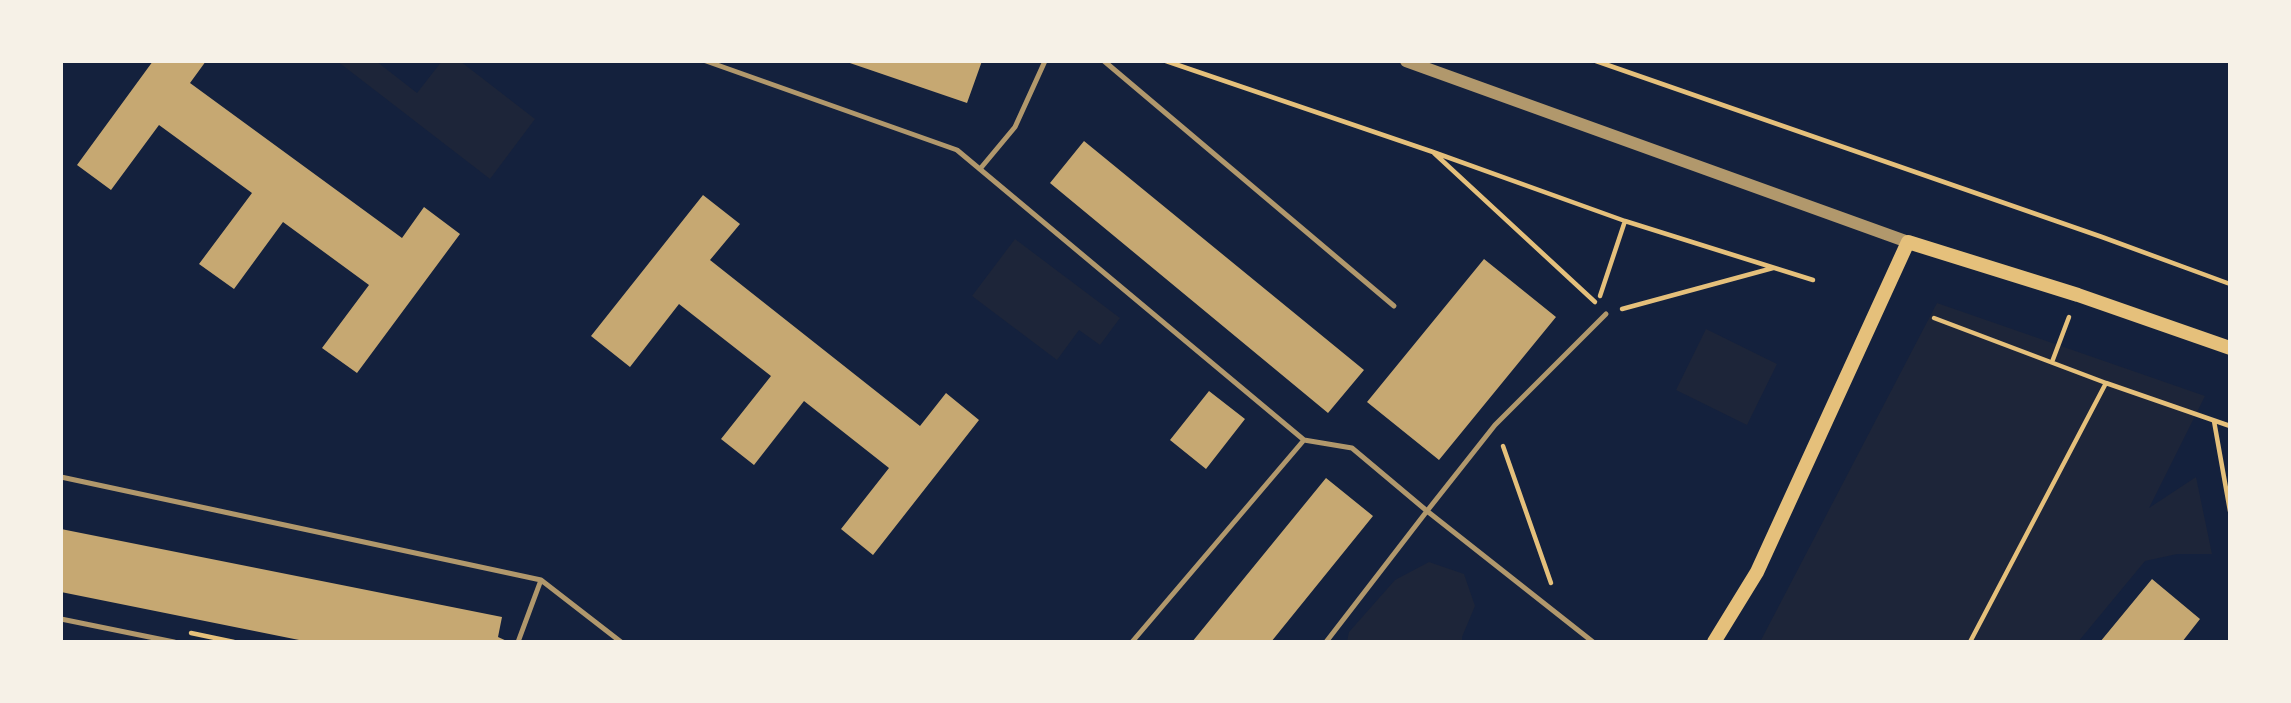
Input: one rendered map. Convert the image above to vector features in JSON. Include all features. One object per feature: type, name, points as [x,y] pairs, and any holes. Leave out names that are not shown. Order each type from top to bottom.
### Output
[{"type":"main road","points":[[1714,642],[1757,572],[1908,242],[2078,295],[2230,348]]},
{"type":"street","points":[[1406,61],[1908,242]]},
{"type":"lane","points":[[706,61],[957,150],[1304,440],[1352,449],[1593,642]]},
{"type":"lane","points":[[980,169],[1015,127],[1045,61]]},
{"type":"lane","points":[[1104,61],[1394,306]]},
{"type":"lane","points":[[1326,642],[1496,425],[1606,314]]},
{"type":"lane","points":[[1132,642],[1304,440]]},
{"type":"lane","points":[[61,477],[541,579],[621,642]]},
{"type":"lane","points":[[518,642],[541,579]]},
{"type":"lane","points":[[61,619],[174,642]]},
{"type":"path","points":[[1166,61],[1625,221],[1813,280]]},
{"type":"path","points":[[1596,61],[2230,284]]},
{"type":"path","points":[[1433,152],[1598,304],[1625,221]]},
{"type":"path","points":[[1606,314],[1774,268]]},
{"type":"path","points":[[1934,317],[2106,383],[2230,426]]},
{"type":"path","points":[[2052,362],[2069,317]]},
{"type":"path","points":[[1970,642],[2106,383]]},
{"type":"path","points":[[2214,421],[2230,511]]},
{"type":"path","points":[[1496,425],[1564,619]]},
{"type":"shaded area","points":[[337,61],[376,61],[417,93],[442,61],[460,61],[535,119],[490,179]]},
{"type":"shaded area","points":[[1015,239],[1120,318],[1100,345],[1079,330],[1057,360],[972,296]]},
{"type":"shaded area","points":[[1937,303],[2205,396],[2149,508],[2196,477],[2212,554],[2177,554],[2145,561],[2078,642],[1760,642]]},
{"type":"shaded area","points":[[1706,329],[1777,364],[1747,425],[1676,390]]},
{"type":"shaded area","points":[[1429,562],[1464,574],[1475,606],[1462,642],[1347,642],[1349,632],[1395,580]]},
{"type":"building","points":[[153,61],[206,61],[190,83],[402,238],[424,207],[460,234],[357,373],[322,348],[369,285],[283,222],[234,289],[199,264],[252,193],[159,125],[111,190],[77,165]]},
{"type":"building","points":[[844,61],[982,61],[967,103]]},
{"type":"building","points":[[1084,141],[1364,370],[1328,413],[1050,183]]},
{"type":"building","points":[[703,195],[740,224],[710,260],[920,426],[946,393],[979,420],[873,555],[841,529],[889,468],[804,401],[754,465],[721,439],[771,376],[679,304],[630,367],[591,336]]},
{"type":"building","points":[[1484,259],[1556,317],[1439,460],[1367,402]]},
{"type":"building","points":[[1209,391],[1245,419],[1206,469],[1170,440]]},
{"type":"building","points":[[1326,478],[1373,516],[1271,642],[1192,642]]},
{"type":"building","points":[[61,529],[502,617],[498,637],[509,642],[309,642],[61,592]]},
{"type":"building","points":[[2152,579],[2200,619],[2182,642],[2100,642]]}]
